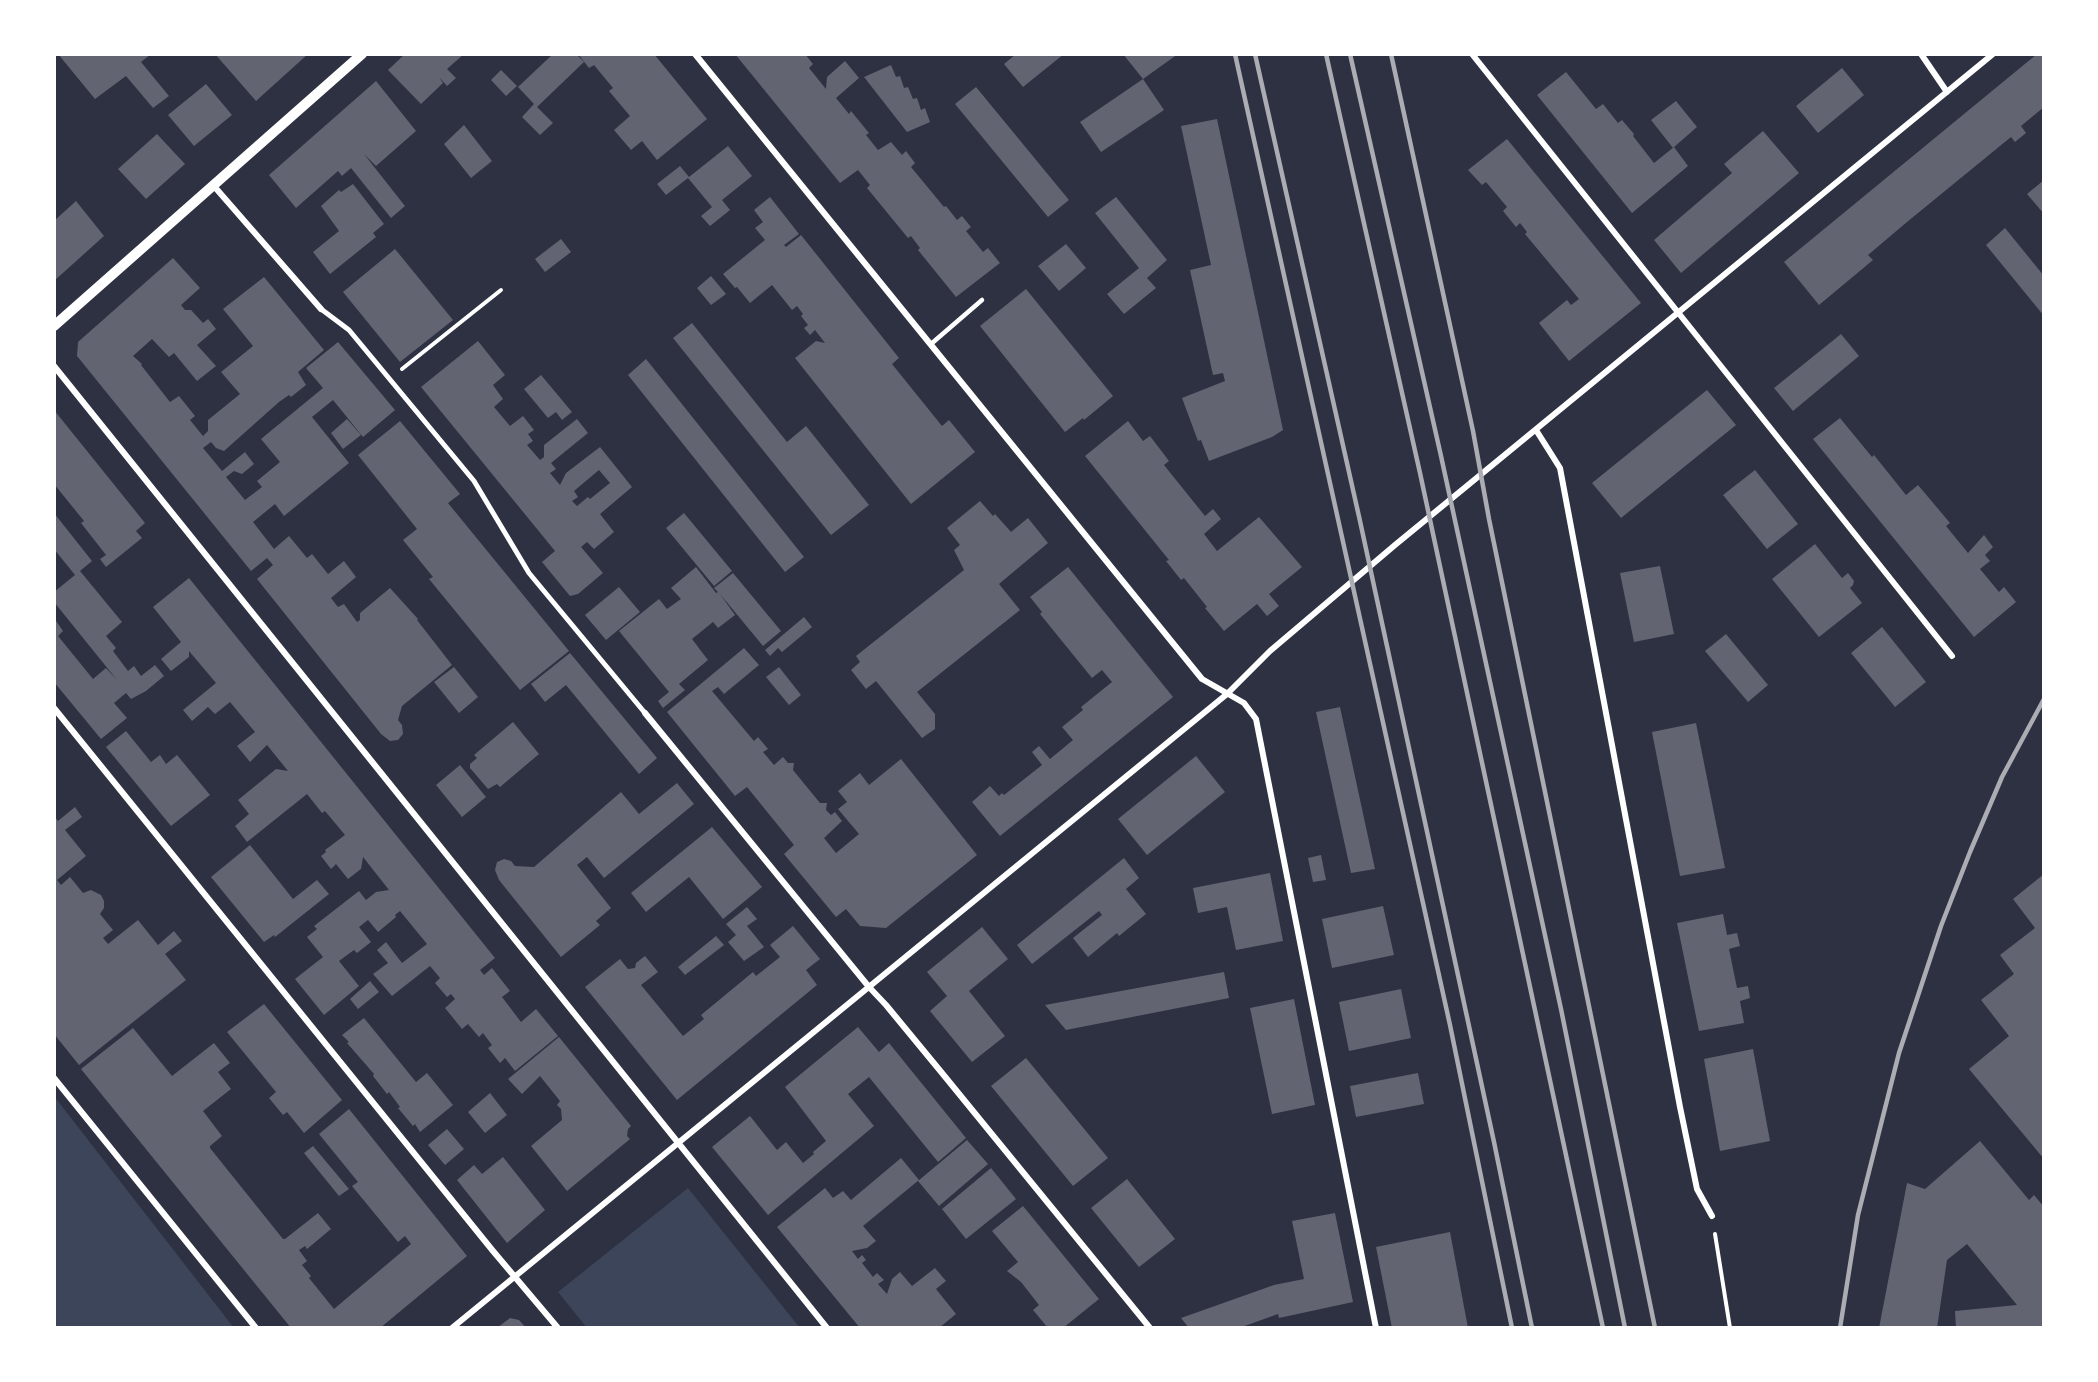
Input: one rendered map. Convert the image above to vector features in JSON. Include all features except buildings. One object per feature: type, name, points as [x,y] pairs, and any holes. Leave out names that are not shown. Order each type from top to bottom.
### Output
[{"type":"street","points":[[54,326],[362,54]]},
{"type":"street","points":[[695,54],[1202,679],[1244,703],[1256,719],[1376,1328]]},
{"type":"street","points":[[1472,54],[1952,656]]},
{"type":"street","points":[[1921,54],[1947,92]]},
{"type":"street","points":[[452,1328],[1227,694],[1269,651],[1395,545],[1677,311],[1993,54]]},
{"type":"street","points":[[213,184],[321,309],[349,330],[474,481],[529,573],[1150,1328]]},
{"type":"street","points":[[54,366],[827,1328]]},
{"type":"street","points":[[1536,430],[1560,468],[1680,1107],[1697,1190],[1712,1216]]},
{"type":"street","points":[[54,708],[558,1328]]},
{"type":"street","points":[[54,1078],[256,1328]]},
{"type":"lane","points":[[931,344],[982,300]]},
{"type":"path","points":[[390,379],[501,290]]},
{"type":"path","points":[[1712,1216],[1730,1328]]},
{"type":"shaded area","points":[[54,1096],[234,1328],[54,1328]]},
{"type":"shaded area","points":[[688,1188],[800,1328],[587,1328],[558,1292]]},
{"type":"railway","points":[[1235,54],[1450,1025],[1512,1328]]},
{"type":"railway","points":[[1255,54],[1360,521],[1532,1328]]},
{"type":"railway","points":[[1326,54],[1420,473],[1603,1328]]},
{"type":"railway","points":[[1350,54],[1441,456],[1561,1009],[1625,1328]]},
{"type":"railway","points":[[1391,54],[1473,431],[1489,519],[1655,1328]]},
{"type":"railway","points":[[1840,1328],[1858,1215],[1899,1053],[1941,926],[1970,852],[2002,777],[2044,699]]}]
